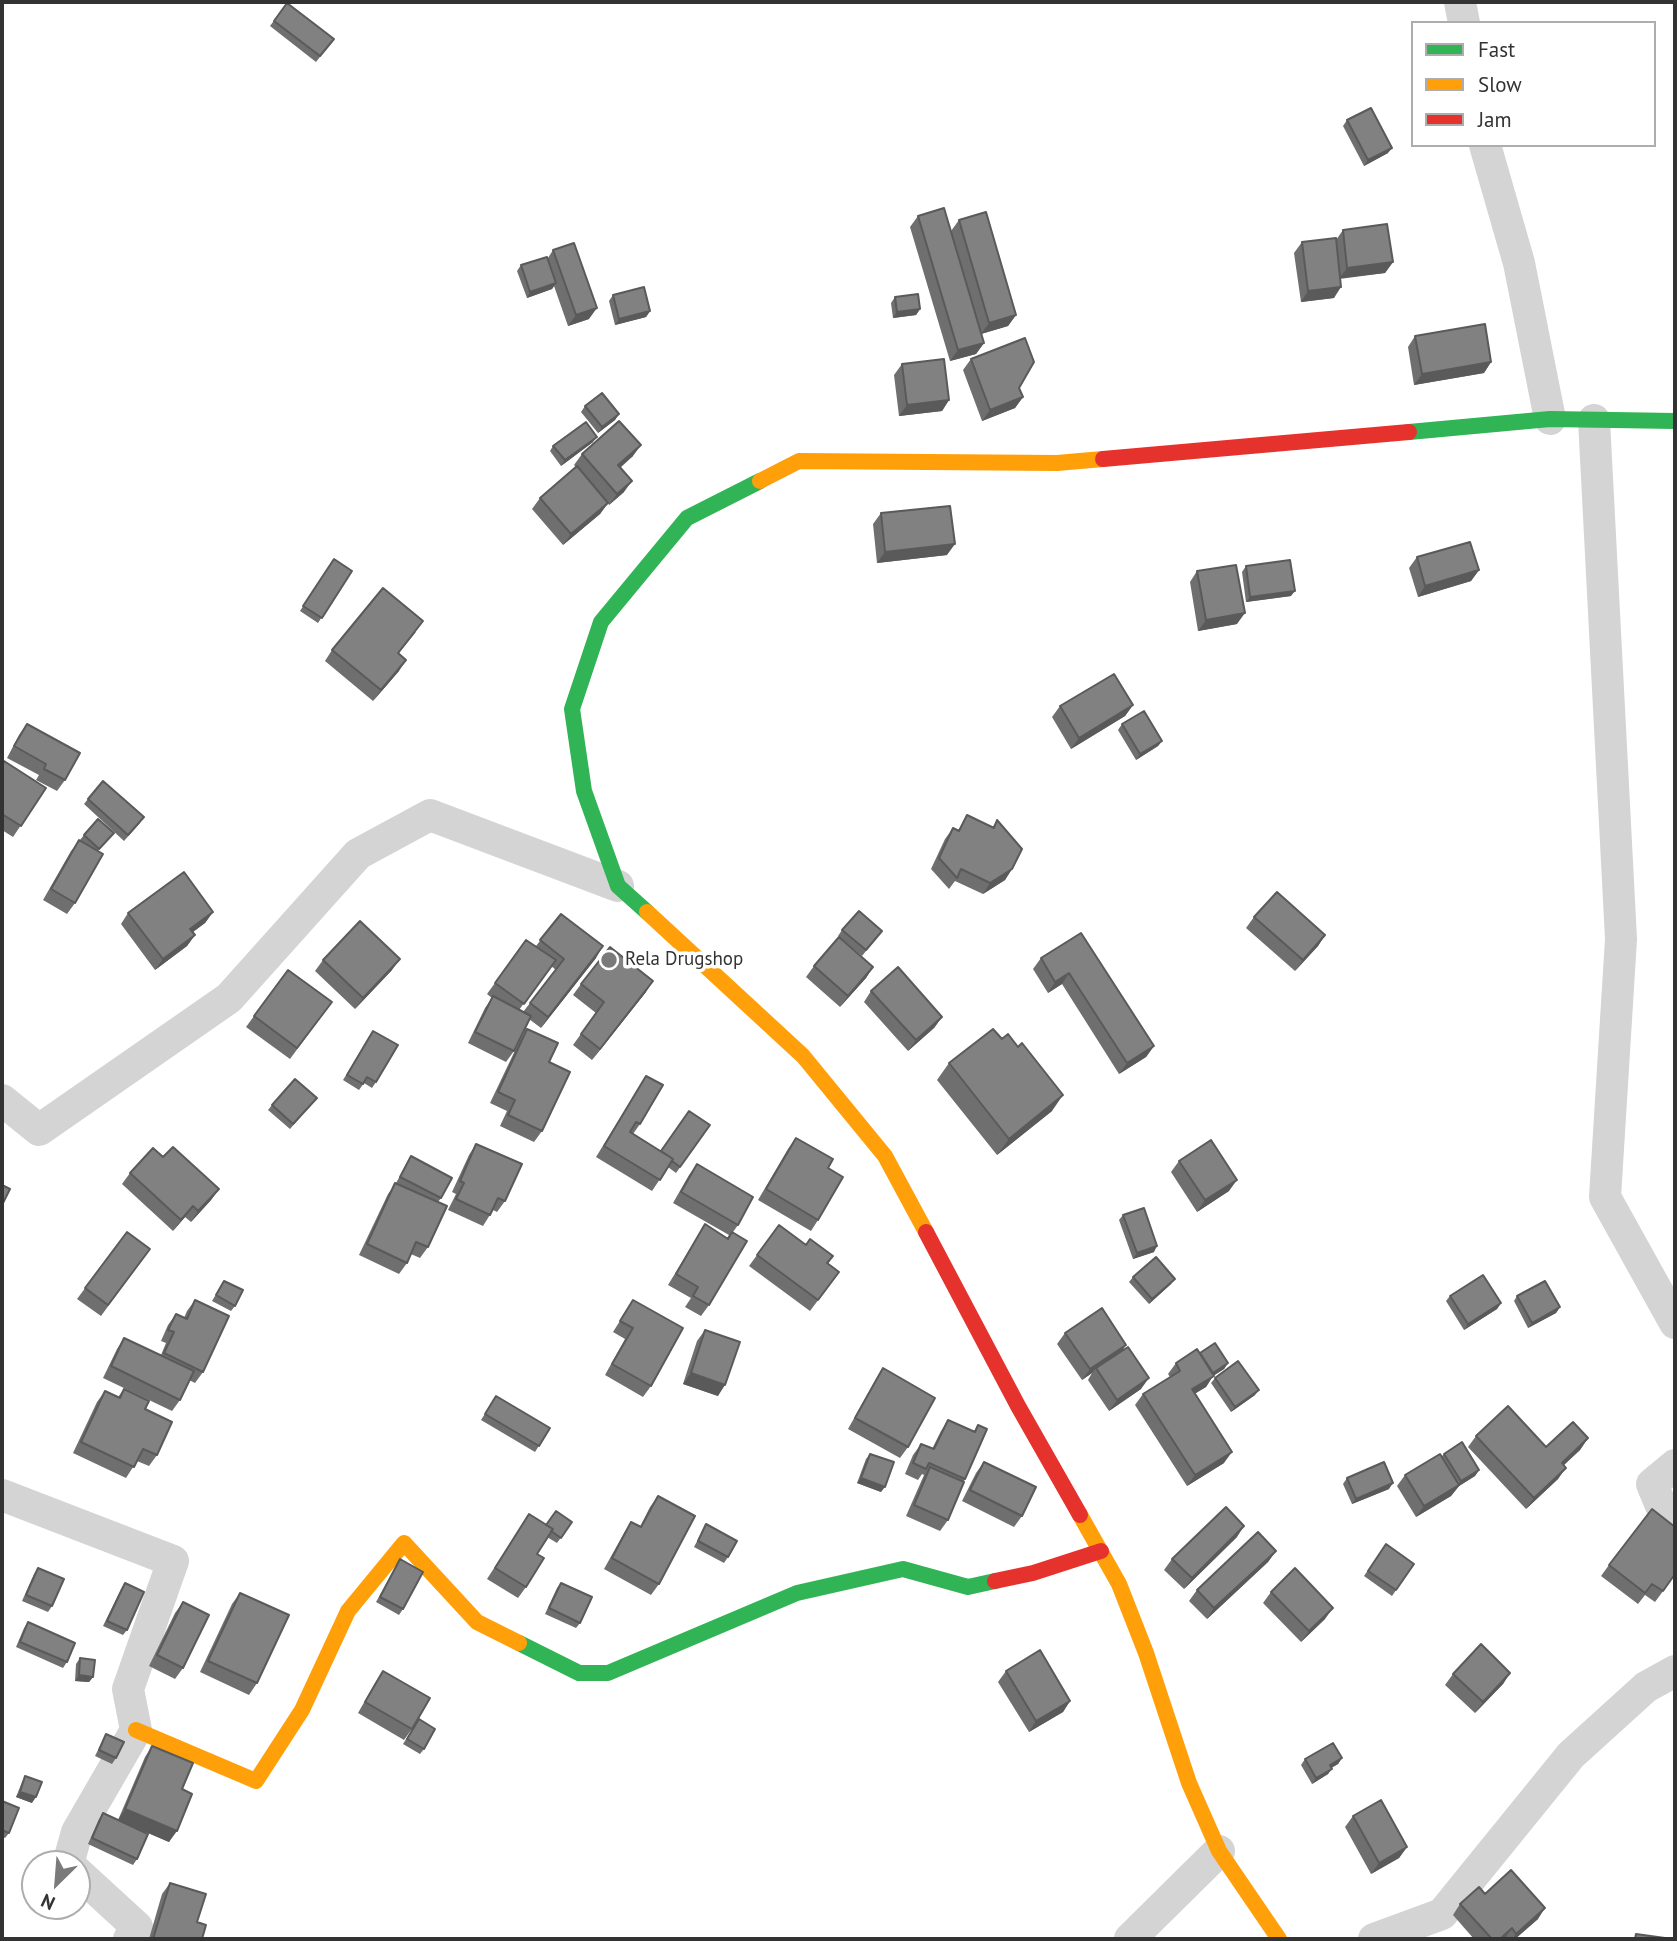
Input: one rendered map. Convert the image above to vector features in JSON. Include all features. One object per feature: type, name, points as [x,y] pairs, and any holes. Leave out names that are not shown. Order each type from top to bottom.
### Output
[{"type":"street","points":[[1460,2],[1464,21]]},
{"type":"street","points":[[1486,147],[1519,263],[1550,419]]},
{"type":"street","points":[[618,886],[584,791],[572,709],[600,622],[687,518],[799,461],[1057,463],[1550,419],[1675,421]]},
{"type":"street","points":[[1594,420],[1621,939],[1605,1197],[1675,1323]]},
{"type":"street","points":[[2,1100],[39,1129],[229,998],[358,854],[430,816],[618,886],[803,1056],[885,1156],[1018,1406],[1119,1584],[1146,1654],[1189,1783],[1219,1852],[1279,1939]]},
{"type":"street","points":[[1675,1465],[1652,1484],[1667,1520],[1675,1528]]},
{"type":"street","points":[[2,1495],[173,1561],[128,1689],[136,1730],[76,1832],[72,1850]]},
{"type":"street","points":[[136,1730],[256,1781],[302,1710],[348,1611],[404,1543],[477,1622],[579,1673],[608,1673],[810,1590],[903,1569],[968,1587],[1033,1573],[1101,1551]]},
{"type":"street","points":[[1374,1939],[1442,1914],[1572,1755],[1646,1687],[1675,1671]]},
{"type":"street","points":[[1130,1939],[1219,1852]]},
{"type":"street","points":[[91,1885],[137,1927],[129,1939]]},
{"type":"building","points":[[287,3],[334,39],[320,56],[274,21]]},
{"type":"building","points":[[1371,108],[1392,148],[1368,160],[1347,120]]},
{"type":"building","points":[[944,208],[984,343],[958,350],[918,216]]},
{"type":"building","points":[[986,212],[1016,315],[989,323],[959,220]]},
{"type":"building","points":[[1387,224],[1393,262],[1347,268],[1343,230]]},
{"type":"building","points":[[1336,238],[1341,287],[1308,291],[1302,242]]},
{"type":"building","points":[[574,243],[597,308],[576,315],[553,250]]},
{"type":"building","points":[[547,257],[556,283],[530,292],[521,265]]},
{"type":"building","points":[[644,287],[650,311],[619,319],[613,295]]},
{"type":"building","points":[[918,294],[920,309],[897,312],[895,297]]},
{"type":"building","points":[[1485,324],[1491,362],[1422,374],[1415,336]]},
{"type":"building","points":[[1025,338],[1034,362],[1019,388],[1023,397],[990,410],[971,359]]},
{"type":"building","points":[[944,359],[949,400],[907,405],[902,364]]},
{"type":"building","points":[[602,393],[619,414],[602,427],[585,406]]},
{"type":"building","points":[[619,421],[641,445],[618,465],[632,481],[617,494],[582,454]]},
{"type":"building","points":[[586,422],[597,437],[565,460],[553,446]]},
{"type":"building","points":[[577,466],[608,503],[571,534],[540,498]]},
{"type":"building","points":[[950,506],[955,544],[885,552],[881,513]]},
{"type":"building","points":[[1470,542],[1479,570],[1425,586],[1417,557]]},
{"type":"building","points":[[334,559],[352,571],[322,618],[303,606]]},
{"type":"building","points":[[1290,560],[1295,591],[1250,597],[1246,566]]},
{"type":"building","points":[[1236,565],[1245,613],[1206,620],[1197,571]]},
{"type":"building","points":[[383,588],[423,621],[398,653],[406,660],[381,690],[332,650]]},
{"type":"building","points":[[1114,674],[1133,705],[1079,738],[1060,706]]},
{"type":"building","points":[[1144,711],[1162,741],[1140,754],[1122,724]]},
{"type":"building","points":[[27,724],[80,753],[65,780],[44,769],[46,764],[14,746]]},
{"type":"building","points":[[4,761],[46,788],[21,826],[2,814]]},
{"type":"building","points":[[103,781],[144,817],[128,835],[88,799]]},
{"type":"building","points":[[967,815],[994,828],[997,820],[1022,849],[1012,869],[990,883],[961,869],[957,878],[939,858],[953,828],[959,831]]},
{"type":"building","points":[[98,819],[114,833],[99,849],[84,835]]},
{"type":"building","points":[[79,840],[103,854],[75,903],[51,889]]},
{"type":"building","points":[[184,872],[213,912],[190,929],[195,935],[163,959],[128,913]]},
{"type":"building","points":[[1277,892],[1325,935],[1303,960],[1254,917]]},
{"type":"building","points":[[859,911],[882,931],[866,950],[842,930]]},
{"type":"building","points":[[561,914],[603,946],[548,1017],[530,1003],[564,959],[540,940]]},
{"type":"building","points":[[360,921],[400,959],[363,998],[323,960]]},
{"type":"building","points":[[1081,933],[1154,1046],[1127,1063],[1069,973],[1055,982],[1041,958]]},
{"type":"building","points":[[839,937],[873,967],[848,996],[814,966]]},
{"type":"building","points":[[526,940],[556,960],[524,1004],[495,983]]},
{"type":"building","points":[[610,947],[653,981],[600,1049],[581,1034],[604,1002],[581,984]]},
{"type":"building","points":[[898,967],[942,1017],[916,1040],[871,991]]},
{"type":"building","points":[[288,970],[332,1002],[297,1048],[254,1016]]},
{"type":"building","points":[[493,996],[531,1016],[514,1051],[475,1032]]},
{"type":"building","points":[[527,1029],[558,1043],[549,1062],[570,1072],[542,1131],[508,1115],[515,1100],[498,1092]]},
{"type":"building","points":[[993,1029],[1002,1039],[1008,1034],[1018,1047],[1022,1043],[1063,1095],[1009,1139],[949,1063]]},
{"type":"building","points":[[373,1031],[398,1045],[376,1082],[367,1077],[363,1084],[347,1075]]},
{"type":"building","points":[[646,1076],[663,1085],[640,1124],[636,1122],[630,1132],[673,1159],[660,1180],[604,1146]]},
{"type":"building","points":[[295,1079],[317,1098],[293,1124],[272,1105]]},
{"type":"building","points":[[689,1111],[710,1125],[680,1167],[661,1151]]},
{"type":"building","points":[[796,1138],[833,1159],[828,1168],[843,1177],[818,1220],[766,1189]]},
{"type":"building","points":[[1211,1140],[1237,1180],[1205,1200],[1179,1161]]},
{"type":"building","points":[[476,1144],[522,1164],[505,1201],[498,1198],[490,1215],[456,1199],[464,1183],[460,1181]]},
{"type":"building","points":[[173,1147],[219,1189],[198,1211],[193,1206],[181,1220],[130,1173],[153,1148],[163,1157]]},
{"type":"building","points":[[411,1156],[452,1178],[441,1198],[400,1177]]},
{"type":"building","points":[[697,1164],[753,1197],[738,1225],[681,1192]]},
{"type":"building","points":[[395,1183],[447,1206],[428,1247],[416,1242],[407,1263],[367,1244]]},
{"type":"building","points":[[2,1185],[10,1189],[2,1205]]},
{"type":"building","points":[[1144,1208],[1157,1246],[1137,1253],[1123,1215]]},
{"type":"building","points":[[705,1224],[728,1239],[732,1232],[747,1241],[709,1305],[693,1296],[698,1287],[676,1274]]},
{"type":"building","points":[[779,1225],[806,1245],[810,1239],[833,1256],[827,1263],[839,1272],[818,1300],[757,1255]]},
{"type":"building","points":[[127,1232],[150,1249],[108,1305],[85,1288]]},
{"type":"building","points":[[1156,1257],[1175,1279],[1152,1299],[1133,1277]]},
{"type":"building","points":[[1483,1275],[1501,1303],[1468,1324],[1450,1296]]},
{"type":"building","points":[[224,1281],[243,1290],[235,1306],[216,1295]]},
{"type":"building","points":[[1545,1281],[1560,1307],[1532,1323],[1517,1296]]},
{"type":"building","points":[[195,1300],[229,1316],[203,1372],[164,1353],[174,1332],[168,1330],[176,1314],[187,1319]]},
{"type":"building","points":[[633,1300],[683,1328],[651,1386],[612,1364],[633,1328],[620,1321]]},
{"type":"building","points":[[1102,1308],[1126,1345],[1090,1369],[1065,1333]]},
{"type":"building","points":[[705,1330],[740,1342],[725,1385],[691,1373]]},
{"type":"building","points":[[124,1338],[194,1371],[180,1400],[111,1366]]},
{"type":"building","points":[[1215,1343],[1228,1363],[1213,1373],[1200,1353]]},
{"type":"building","points":[[1128,1347],[1149,1378],[1117,1400],[1096,1368]]},
{"type":"building","points":[[1197,1349],[1214,1376],[1192,1389],[1232,1452],[1195,1475],[1143,1394],[1180,1371],[1176,1363]]},
{"type":"building","points":[[1238,1361],[1259,1390],[1235,1407],[1215,1378]]},
{"type":"building","points":[[883,1368],[935,1398],[908,1447],[855,1418]]},
{"type":"building","points":[[124,1389],[149,1401],[145,1409],[172,1422],[157,1455],[143,1449],[134,1467],[81,1442],[105,1391],[120,1398]]},
{"type":"building","points":[[496,1396],[550,1428],[539,1446],[485,1414]]},
{"type":"building","points":[[1508,1406],[1546,1447],[1573,1422],[1588,1438],[1562,1463],[1566,1468],[1534,1498],[1476,1436]]},
{"type":"building","points":[[948,1420],[975,1432],[978,1425],[987,1429],[965,1479],[929,1463],[926,1469],[913,1463],[921,1444],[934,1449]]},
{"type":"building","points":[[1462,1442],[1479,1470],[1461,1481],[1444,1454]]},
{"type":"building","points":[[870,1454],[894,1462],[885,1487],[861,1478]]},
{"type":"building","points":[[1440,1454],[1459,1485],[1424,1506],[1405,1475]]},
{"type":"building","points":[[984,1462],[1036,1487],[1022,1516],[970,1490]]},
{"type":"building","points":[[1384,1462],[1393,1483],[1356,1499],[1347,1478]]},
{"type":"building","points":[[930,1467],[964,1482],[948,1520],[914,1505]]},
{"type":"building","points":[[658,1496],[695,1516],[659,1584],[612,1558],[631,1522],[641,1527]]},
{"type":"building","points":[[1226,1507],[1244,1526],[1192,1578],[1172,1559]]},
{"type":"building","points":[[1652,1509],[1675,1527],[1675,1574],[1663,1591],[1652,1584],[1645,1593],[1609,1565]]},
{"type":"building","points":[[556,1511],[572,1522],[561,1538],[546,1525]]},
{"type":"building","points":[[529,1514],[553,1529],[537,1554],[544,1558],[526,1587],[495,1568]]},
{"type":"building","points":[[706,1524],[737,1541],[728,1557],[698,1541]]},
{"type":"building","points":[[1258,1532],[1276,1551],[1214,1608],[1197,1590]]},
{"type":"building","points":[[1386,1544],[1414,1564],[1396,1590],[1368,1571]]},
{"type":"building","points":[[400,1559],[423,1572],[403,1609],[380,1597]]},
{"type":"building","points":[[38,1568],[64,1579],[52,1606],[26,1595]]},
{"type":"building","points":[[1295,1568],[1333,1608],[1309,1631],[1271,1592]]},
{"type":"building","points":[[125,1583],[144,1592],[127,1630],[107,1621]]},
{"type":"building","points":[[561,1583],[592,1597],[580,1623],[549,1608]]},
{"type":"building","points":[[240,1593],[289,1615],[257,1683],[208,1661]]},
{"type":"building","points":[[183,1602],[209,1615],[183,1668],[157,1655]]},
{"type":"building","points":[[28,1622],[75,1643],[67,1662],[20,1642]]},
{"type":"building","points":[[1481,1644],[1510,1673],[1483,1702],[1453,1674]]},
{"type":"building","points":[[1040,1650],[1070,1701],[1036,1721],[1006,1671]]},
{"type":"building","points":[[80,1658],[95,1660],[93,1677],[79,1675]]},
{"type":"building","points":[[383,1671],[430,1698],[412,1729],[365,1702]]},
{"type":"building","points":[[419,1719],[435,1729],[424,1749],[407,1739]]},
{"type":"building","points":[[106,1734],[124,1742],[116,1758],[99,1750]]},
{"type":"building","points":[[1333,1743],[1342,1758],[1330,1765],[1332,1769],[1316,1778],[1305,1759]]},
{"type":"building","points":[[152,1746],[193,1763],[182,1789],[192,1794],[177,1831],[125,1809]]},
{"type":"building","points":[[25,1776],[42,1782],[36,1797],[20,1792]]},
{"type":"building","points":[[1381,1800],[1407,1847],[1379,1863],[1353,1816]]},
{"type":"building","points":[[2,1801],[19,1808],[9,1833],[2,1830]]},
{"type":"building","points":[[103,1813],[148,1834],[137,1859],[92,1838]]},
{"type":"building","points":[[1511,1870],[1545,1908],[1516,1934],[1512,1928],[1500,1939],[1492,1939],[1460,1904],[1479,1887],[1485,1894]]},
{"type":"building","points":[[170,1883],[206,1894],[197,1922],[206,1925],[202,1939],[153,1939]]},
{"type":"building","points":[[1636,1934],[1665,1938],[1665,1939],[1635,1939]]},
{"type":"traffic: fast","points":[[1409,432],[1550,419],[1675,421]]},
{"type":"traffic: fast","points":[[647,912],[618,886],[584,791],[572,709],[601,622],[687,518],[760,481]]},
{"type":"traffic: fast","points":[[519,1643],[579,1673],[608,1673],[797,1593],[903,1569],[968,1587],[995,1581]]},
{"type":"traffic: slow","points":[[760,481],[799,461],[1057,463],[1103,459]]},
{"type":"traffic: slow","points":[[647,912],[803,1056],[885,1156],[926,1232]]},
{"type":"traffic: slow","points":[[1080,1515],[1119,1584],[1146,1653],[1189,1783],[1219,1851],[1279,1939]]},
{"type":"traffic: slow","points":[[136,1730],[256,1781],[302,1710],[348,1611],[404,1543],[477,1622],[519,1643]]},
{"type":"traffic: jam","points":[[1103,459],[1409,432]]},
{"type":"traffic: jam","points":[[926,1232],[1018,1406],[1080,1515]]},
{"type":"traffic: jam","points":[[995,1581],[1033,1573],[1101,1551]]},
{"type":"place","name":"Rela Drugshop","points":[[609,960]]}]
